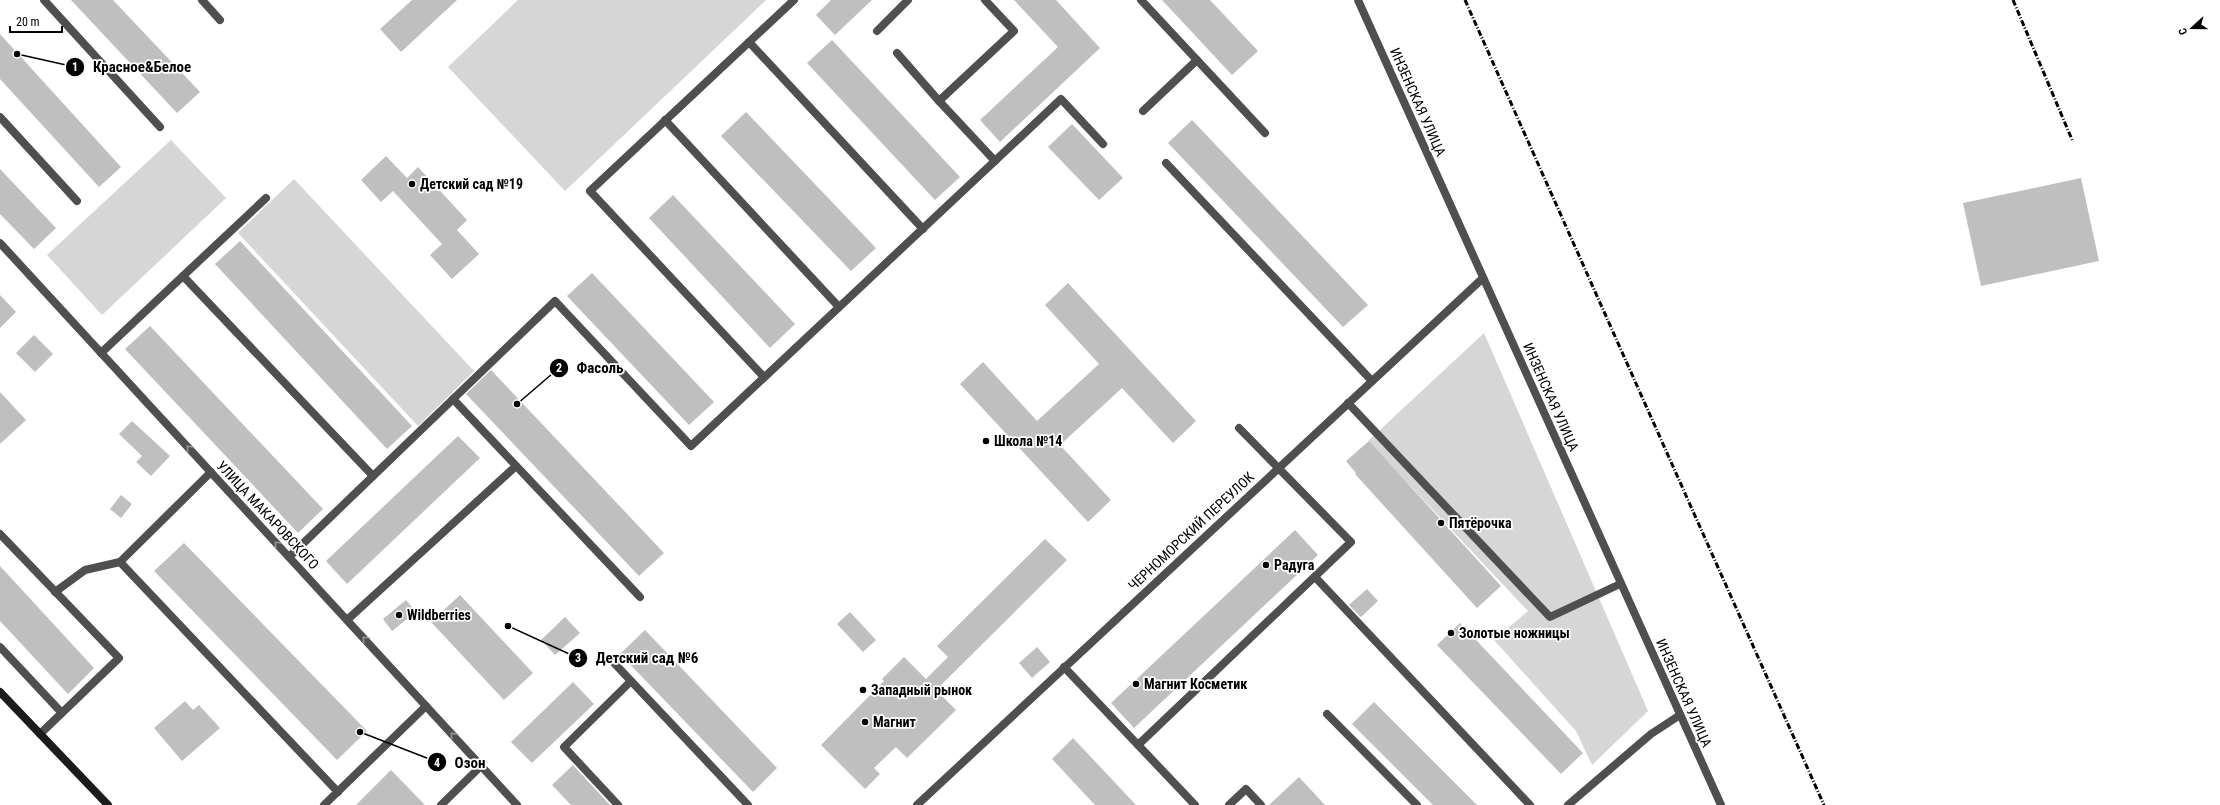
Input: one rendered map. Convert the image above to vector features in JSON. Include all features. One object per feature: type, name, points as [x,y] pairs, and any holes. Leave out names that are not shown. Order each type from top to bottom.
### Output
[{"type":"main road","points":[[0,692],[108,805]]},
{"type":"street","points":[[44,0],[160,127]]},
{"type":"street","points":[[202,0],[220,20]]},
{"type":"street","points":[[764,377],[590,191],[794,0]]},
{"type":"street","points":[[877,31],[908,0]]},
{"type":"street","points":[[939,102],[1014,31],[985,0]]},
{"type":"street","points":[[1141,0],[1265,133]]},
{"type":"street","name":"ИНЗЕНСКАЯ УЛИЦА","points":[[1358,0],[1620,584],[1721,805]]},
{"type":"street","points":[[749,42],[923,229]]},
{"type":"street","points":[[897,53],[939,102],[995,161]]},
{"type":"street","points":[[1142,111],[1197,60]]},
{"type":"street","points":[[289,557],[555,301],[691,446],[1061,99],[1103,144]]},
{"type":"street","points":[[0,117],[77,201]]},
{"type":"street","points":[[665,120],[839,307]]},
{"type":"street","points":[[1166,163],[1372,381]]},
{"type":"street","points":[[101,353],[266,198]]},
{"type":"street","name":"УЛИЦА МАКАРОВСКОГО","points":[[0,243],[517,805]]},
{"type":"street","points":[[183,276],[373,476]]},
{"type":"street","name":"ЧЕРНОМОРСКИЙ ПЕРЕУЛОК","points":[[917,805],[1277,468],[1483,278]]},
{"type":"street","points":[[453,400],[640,597]]},
{"type":"street","points":[[1348,403],[1550,617],[1620,584]]},
{"type":"street","points":[[1138,745],[1351,542],[1239,428]]},
{"type":"street","points":[[347,620],[516,466]]},
{"type":"street","points":[[55,592],[85,570],[120,562],[211,472]]},
{"type":"street","points":[[0,534],[119,658],[61,712],[40,734]]},
{"type":"street","points":[[120,562],[338,792]]},
{"type":"street","points":[[1315,577],[1530,805]]},
{"type":"street","points":[[0,647],[61,712]]},
{"type":"street","points":[[615,664],[748,805]]},
{"type":"street","points":[[1064,667],[1196,805]]},
{"type":"street","points":[[618,805],[564,747],[631,681]]},
{"type":"street","points":[[324,805],[426,706]]},
{"type":"street","points":[[1327,714],[1417,805]]},
{"type":"street","points":[[1568,805],[1651,734],[1680,715]]},
{"type":"street","points":[[441,805],[481,766]]},
{"type":"street","points":[[1229,805],[1246,789],[1262,805]]},
{"type":"shaded area","points":[[518,0],[766,0],[565,191],[448,67]]},
{"type":"shaded area","points":[[171,140],[226,198],[102,315],[47,255]]},
{"type":"shaded area","points":[[294,179],[474,371],[418,426],[238,233]]},
{"type":"shaded area","points":[[1484,333],[1648,711],[1592,765],[1576,731],[1494,640],[1528,611],[1368,441]]},
{"type":"building","points":[[71,0],[113,0],[200,92],[177,113]]},
{"type":"building","points":[[412,0],[457,0],[401,52],[380,29]]},
{"type":"building","points":[[831,0],[872,0],[835,35],[816,15]]},
{"type":"building","points":[[1014,0],[1056,0],[1100,48],[1000,142],[980,120],[1058,47]]},
{"type":"building","points":[[1162,0],[1210,0],[1258,51],[1232,75]]},
{"type":"building","points":[[0,34],[121,167],[99,187],[0,79]]},
{"type":"building","points":[[832,40],[960,177],[935,200],[807,63]]},
{"type":"building","points":[[746,112],[876,248],[851,271],[721,136]]},
{"type":"building","points":[[1192,120],[1368,305],[1343,327],[1168,143]]},
{"type":"building","points":[[1072,124],[1123,178],[1099,200],[1048,147]]},
{"type":"building","points":[[386,156],[407,178],[418,167],[467,220],[457,230],[479,254],[452,279],[430,255],[442,244],[393,191],[381,202],[361,180]]},
{"type":"building","points":[[0,169],[56,228],[34,249],[0,214]]},
{"type":"building","points":[[2081,178],[2099,261],[1981,286],[1963,203]]},
{"type":"building","points":[[673,195],[795,324],[770,348],[649,218]]},
{"type":"building","points":[[240,241],[412,426],[387,449],[215,264]]},
{"type":"building","points":[[592,273],[714,402],[689,425],[567,296]]},
{"type":"building","points":[[1068,283],[1196,421],[1173,443],[1122,388],[1060,445],[1111,500],[1088,522],[960,384],[983,362],[1037,421],[1099,364],[1045,305]]},
{"type":"building","points":[[0,295],[16,312],[0,328]]},
{"type":"building","points":[[150,326],[323,509],[298,533],[125,349]]},
{"type":"building","points":[[34,335],[53,354],[35,372],[16,353]]},
{"type":"building","points":[[491,370],[664,553],[639,576],[466,394]]},
{"type":"building","points":[[0,392],[26,420],[0,444]]},
{"type":"building","points":[[132,421],[170,456],[151,476],[136,462],[142,456],[119,434]]},
{"type":"building","points":[[458,436],[480,458],[347,584],[326,561]]},
{"type":"building","points":[[1369,441],[1501,586],[1477,608],[1355,474],[1356,473],[1346,461]]},
{"type":"building","points":[[121,495],[132,504],[121,518],[110,509]]},
{"type":"building","points":[[1295,530],[1318,555],[1134,728],[1111,703]]},
{"type":"building","points":[[1045,539],[1067,560],[936,690],[956,710],[907,758],[896,747],[874,768],[880,774],[865,789],[821,745],[884,681],[882,679],[904,657],[926,679],[948,657],[937,646]]},
{"type":"building","points":[[184,543],[367,731],[337,760],[154,571]]},
{"type":"building","points":[[0,566],[94,668],[68,694],[0,621]]},
{"type":"building","points":[[1367,589],[1378,601],[1361,617],[1349,605]]},
{"type":"building","points":[[460,595],[533,673],[504,700],[431,622]]},
{"type":"building","name":"Wildberries","points":[[406,600],[416,612],[392,631],[383,619]]},
{"type":"building","points":[[850,612],[876,640],[863,652],[837,624]]},
{"type":"building","points":[[565,617],[580,633],[555,655],[541,640]]},
{"type":"building","points":[[1460,623],[1583,753],[1561,774],[1437,645]]},
{"type":"building","points":[[645,630],[777,768],[753,792],[620,654]]},
{"type":"building","points":[[1037,647],[1050,662],[1032,678],[1019,663]]},
{"type":"building","points":[[573,682],[594,704],[532,763],[511,742]]},
{"type":"building","points":[[185,701],[193,710],[199,705],[220,728],[182,761],[154,728]]},
{"type":"building","points":[[1374,702],[1477,805],[1433,805],[1352,724]]},
{"type":"building","points":[[1073,738],[1136,805],[1095,805],[1052,759]]},
{"type":"building","points":[[573,765],[610,805],[571,805],[552,785]]},
{"type":"building","points":[[391,770],[425,805],[356,805]]},
{"type":"building","points":[[1299,777],[1325,805],[1269,805]]},
{"type":"railway","points":[[1465,0],[1824,805]]},
{"type":"railway","points":[[2013,0],[2073,142]]},
{"type":"place","name":"Красное&Белое","points":[[17,54]]},
{"type":"place","name":"Детский сад №19","points":[[412,184]]},
{"type":"place","name":"Фасоль","points":[[517,404]]},
{"type":"place","name":"Школа №14","points":[[986,441]]},
{"type":"place","name":"Пятёрочка","points":[[1441,523]]},
{"type":"place","name":"Радуга","points":[[1266,565]]},
{"type":"place","name":"Wildberries","points":[[399,615]]},
{"type":"place","name":"Детский сад №6","points":[[508,626]]},
{"type":"place","name":"Золотые ножницы","points":[[1451,633]]},
{"type":"place","name":"Магнит Косметик","points":[[1136,684]]},
{"type":"place","name":"Западный рынок","points":[[863,690]]},
{"type":"place","name":"Магнит","points":[[865,722]]},
{"type":"place","name":"Озон","points":[[360,732]]}]
